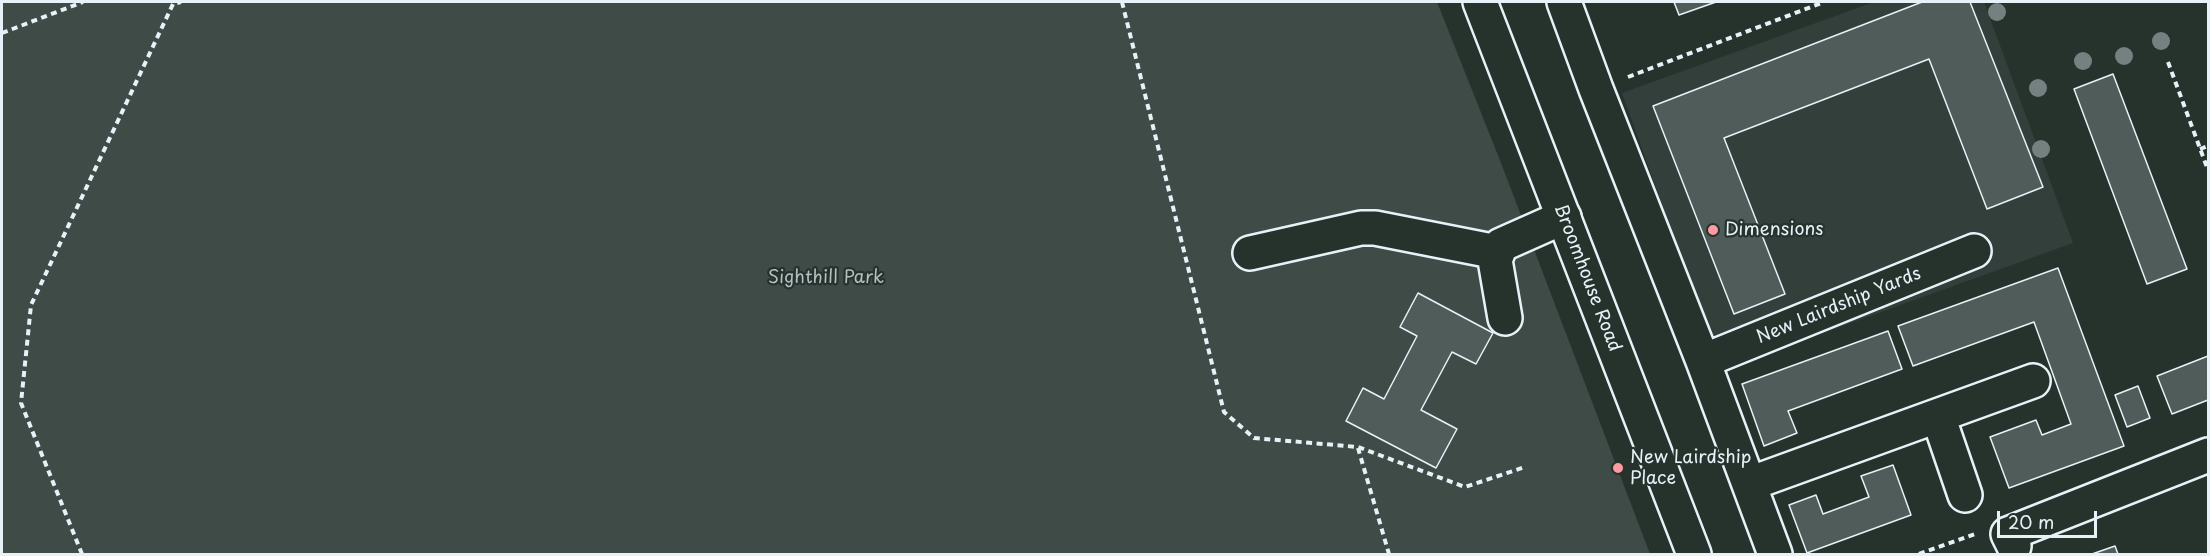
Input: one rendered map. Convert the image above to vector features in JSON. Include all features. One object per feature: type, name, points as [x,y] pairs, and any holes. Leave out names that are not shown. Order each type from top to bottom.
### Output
[{"type":"street","name":"Broomhouse Road","points":[[1480,2],[1694,555]]},
{"type":"street","points":[[1564,2],[1704,361],[1775,555]]},
{"type":"street","points":[[1505,318],[1495,261],[1501,245],[1564,217]]},
{"type":"street","points":[[1250,253],[1361,228],[1375,228],[1497,252]]},
{"type":"street","name":"New Lairdship Yards","points":[[1704,361],[1974,251]]},
{"type":"street","points":[[1749,484],[2033,381]]},
{"type":"street","points":[[1938,416],[1965,495]]},
{"type":"street","points":[[2011,540],[2208,455]]},
{"type":"path","points":[[2,33],[83,2]]},
{"type":"path","points":[[82,555],[21,403],[31,305],[173,3],[181,2]]},
{"type":"path","points":[[1122,2],[1224,412],[1254,438],[1358,447],[1465,487],[1525,467]]},
{"type":"path","points":[[1596,89],[1824,2]]},
{"type":"path","points":[[2168,62],[2208,170]]},
{"type":"path","points":[[2200,149],[2208,146]]},
{"type":"path","points":[[1358,447],[1389,555]]},
{"type":"path","points":[[1919,555],[1981,532],[2011,540]]},
{"type":"shaded area","points":[[1874,2],[1984,2],[2073,243],[1717,371],[1712,344],[1622,93]]},
{"type":"green space","name":"Sighthill Park","points":[[2,2],[1437,2],[1650,554],[2,554]]},
{"type":"building","points":[[1674,2],[1716,2],[1679,15]]},
{"type":"building","points":[[1922,2],[1970,2],[2043,187],[1987,209],[1929,59],[1724,138],[1785,294],[1734,314],[1653,106]]},
{"type":"building","points":[[2113,74],[2187,269],[2147,284],[2074,89]]},
{"type":"building","points":[[2058,268],[2124,446],[2009,488],[1990,437],[2036,420],[2042,435],[2071,424],[2034,322],[1913,366],[1898,326]]},
{"type":"building","points":[[1418,293],[1493,333],[1476,364],[1452,352],[1421,410],[1457,429],[1436,468],[1346,421],[1363,388],[1384,399],[1417,336],[1400,327]]},
{"type":"building","points":[[1888,331],[1902,369],[1788,411],[1797,433],[1764,446],[1742,384]]},
{"type":"building","points":[[2208,356],[2208,400],[2172,414],[2157,376]]},
{"type":"building","points":[[2138,386],[2150,418],[2127,427],[2115,395]]},
{"type":"building","points":[[1893,465],[1911,515],[1807,553],[1789,505],[1816,495],[1823,514],[1869,497],[1861,476]]},
{"type":"building","points":[[2115,546],[2118,554],[2092,554]]},
{"type":"place","name":"Dimensions","points":[[1713,230]]},
{"type":"place","name":"New Lairdship Place","points":[[1618,468]]}]
